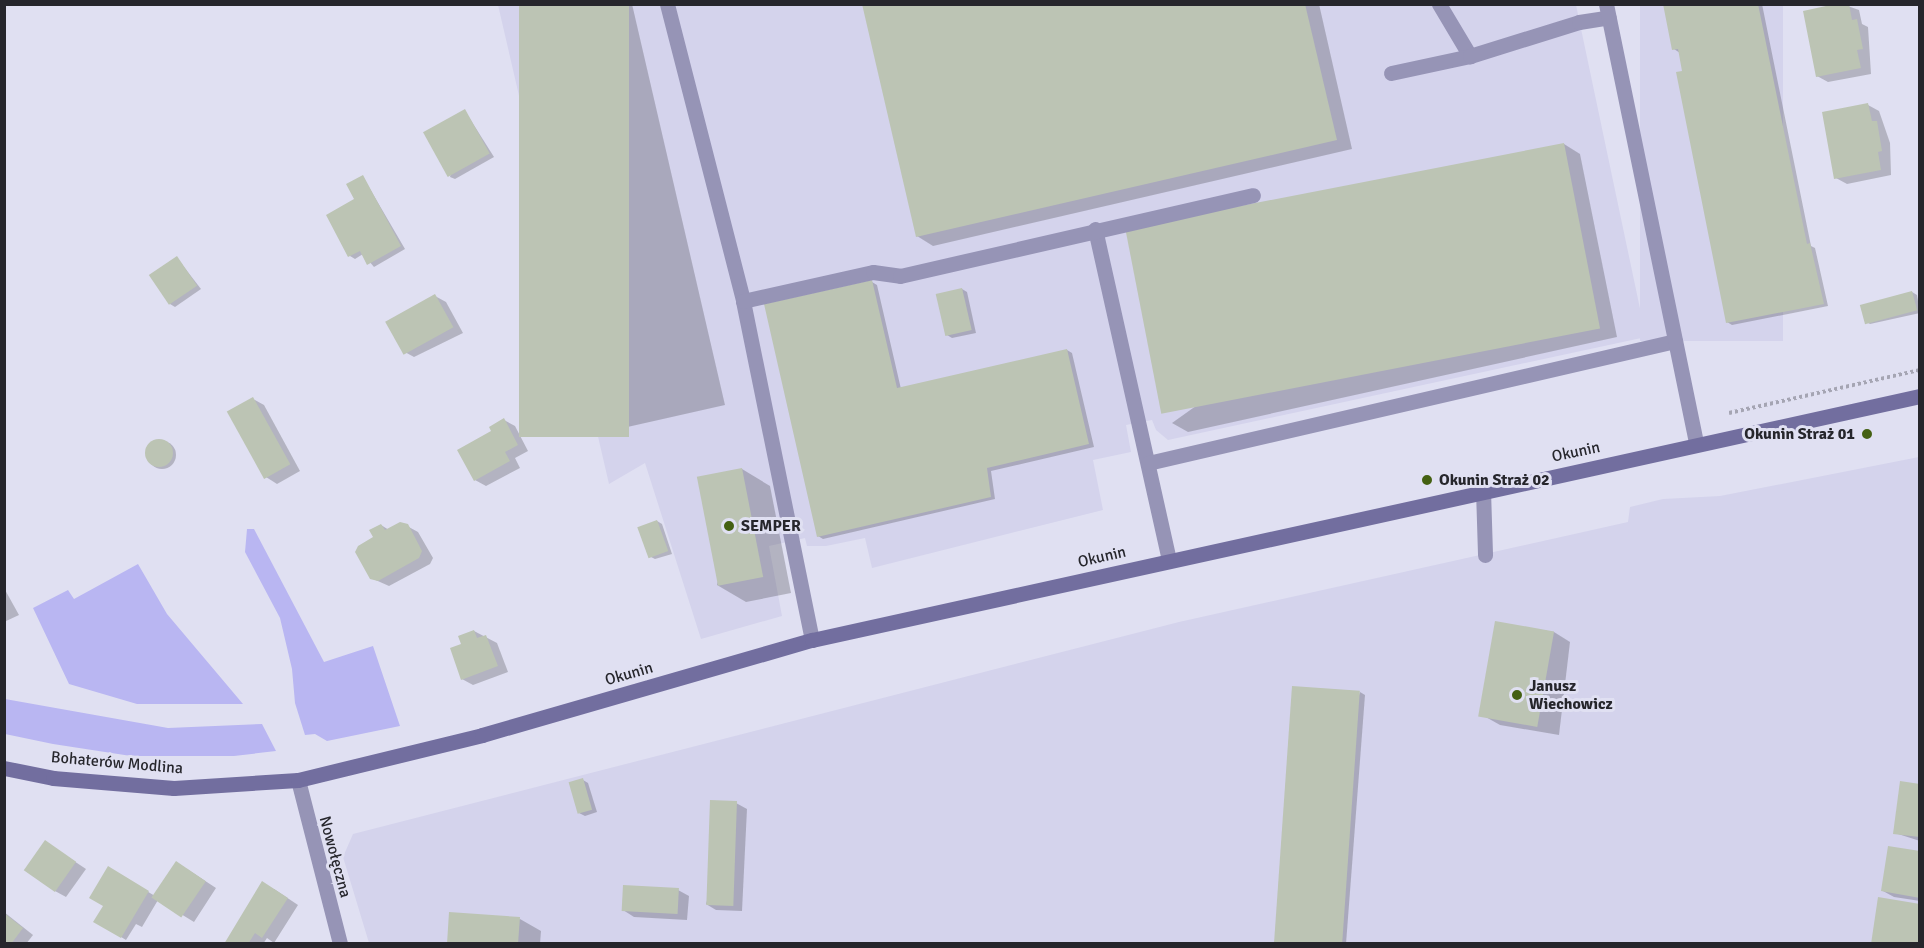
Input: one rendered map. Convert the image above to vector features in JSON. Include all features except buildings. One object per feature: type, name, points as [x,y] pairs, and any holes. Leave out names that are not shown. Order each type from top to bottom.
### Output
[{"type":"main road","name":"Okunin","points":[[298,780],[482,735],[813,640],[1482,490],[1920,396]]},
{"type":"main road","name":"Bohaterów Modlina","points":[[4,768],[54,778],[174,788],[298,780]]},
{"type":"street","points":[[667,4],[743,301],[813,640]]},
{"type":"street","points":[[1439,4],[1470,56]]},
{"type":"street","points":[[1391,73],[1470,56],[1579,22],[1608,10],[1696,444]]},
{"type":"street","points":[[743,301],[873,272],[900,276],[1095,229],[1253,195]]},
{"type":"street","points":[[1095,229],[1169,561]]},
{"type":"street","points":[[1148,463],[1675,341]]},
{"type":"street","points":[[1482,490],[1485,555]]},
{"type":"street","name":"Nowołęczna","points":[[298,780],[336,940]]},
{"type":"shaded area","points":[[498,5],[1576,5],[1646,337],[1168,440],[1156,430],[1152,420],[1126,425],[1131,452],[1093,460],[1103,510],[872,568],[865,538],[826,546],[807,546],[805,538],[769,546],[782,616],[701,639],[645,463],[609,484]]},
{"type":"shaded area","points":[[1640,5],[1783,5],[1783,341],[1640,341]]},
{"type":"shaded area","points":[[1919,457],[1919,943],[369,943],[343,857],[353,834],[1179,622],[1628,522],[1630,507],[1663,499],[1720,496]]},
{"type":"shaded area","points":[[247,529],[254,529],[324,662],[373,646],[400,726],[327,741],[315,734],[305,735],[295,703],[292,669],[280,618],[245,552]]},
{"type":"shaded area","points":[[138,564],[167,614],[243,704],[137,704],[69,684],[33,608],[68,590],[74,599]]},
{"type":"shaded area","points":[[5,699],[168,728],[262,724],[276,751],[234,756],[131,756],[53,744],[5,734]]},
{"type":"place","name":"Okunin Straż 01","points":[[1867,434]]},
{"type":"place","name":"Okunin Straż 02","points":[[1427,480]]},
{"type":"place","name":"SEMPER","points":[[729,526]]},
{"type":"place","name":"Janusz Wiechowicz","points":[[1517,695]]}]
